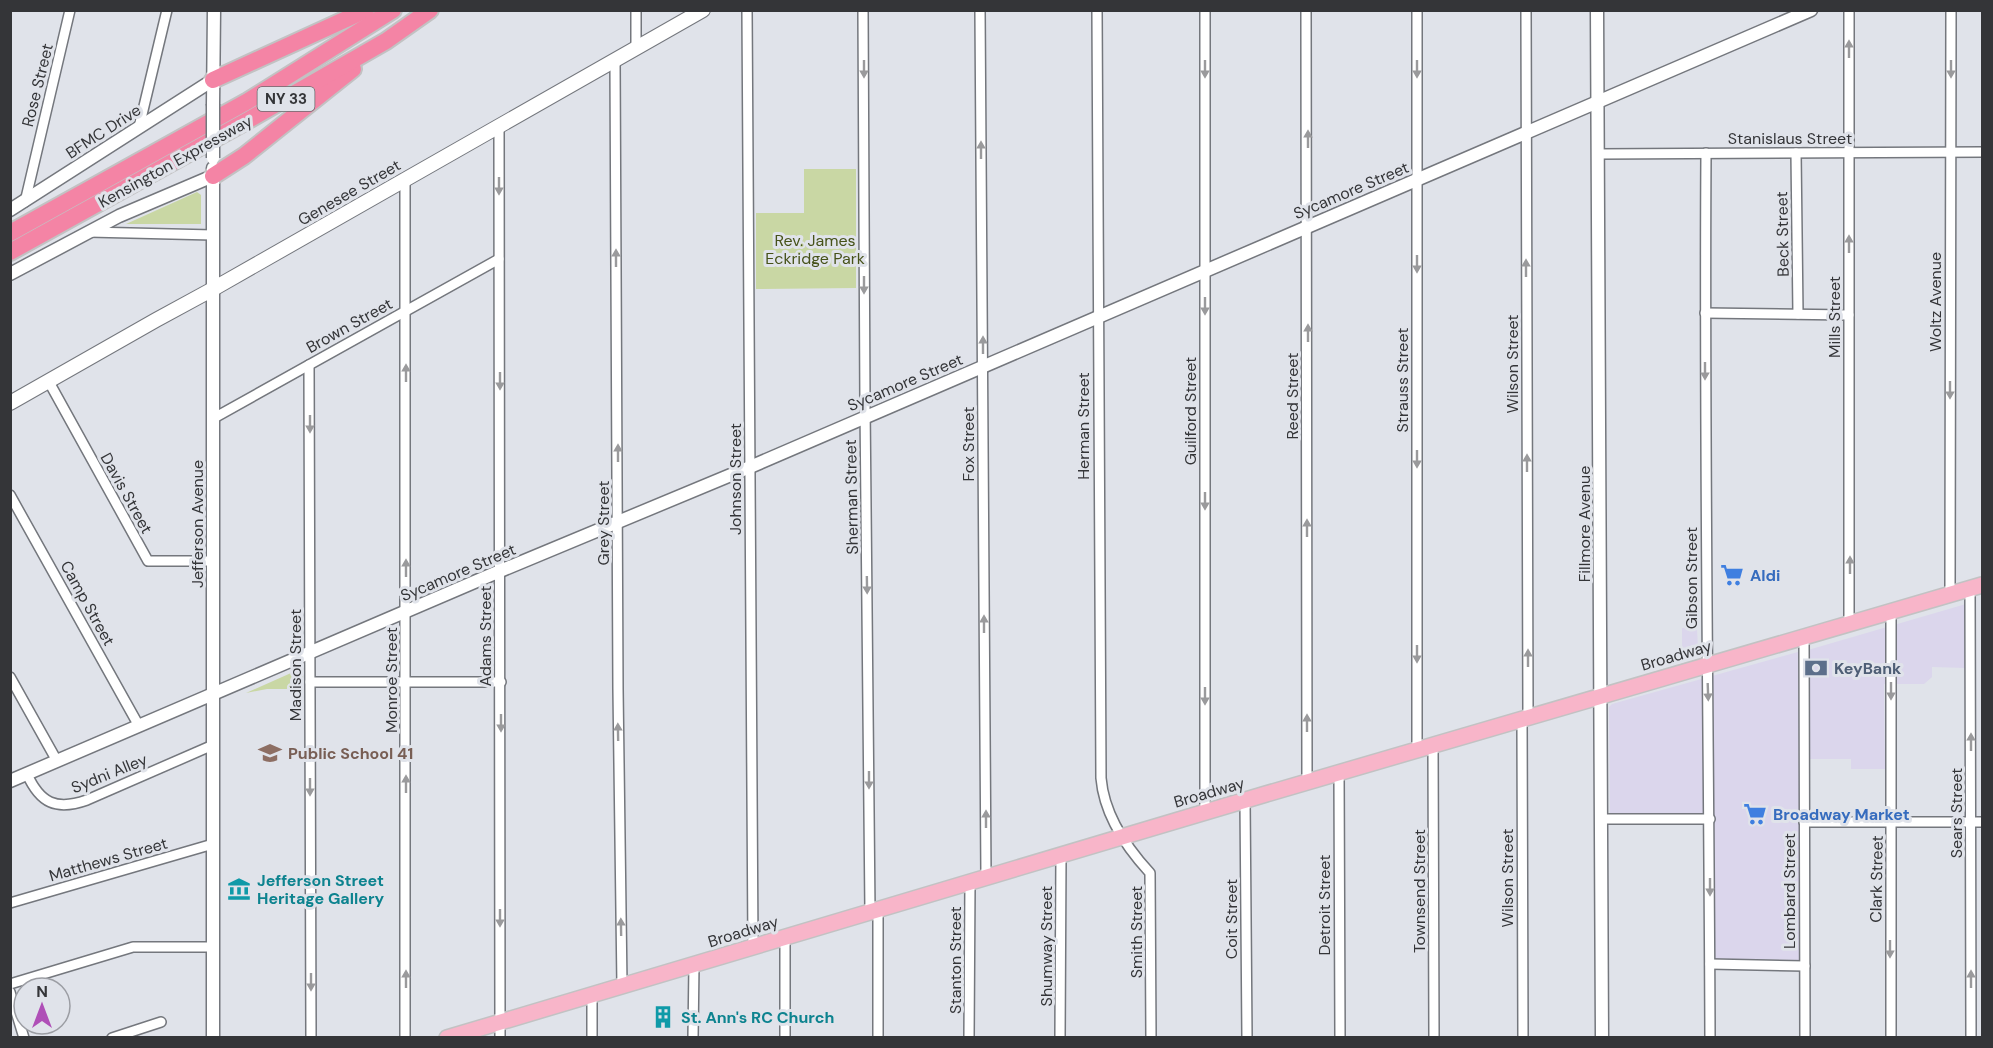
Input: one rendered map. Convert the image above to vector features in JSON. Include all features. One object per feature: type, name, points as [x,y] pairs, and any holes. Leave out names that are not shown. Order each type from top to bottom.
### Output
[{"type":"highway","points":[[213,80],[366,10]]},
{"type":"highway","name":"Kensington Expressway","points":[[10,233],[248,101],[393,10]]},
{"type":"highway","name":"Kensington Expressway","points":[[10,252],[386,41],[430,10]]},
{"type":"highway","points":[[213,176],[244,156],[386,41]]},
{"type":"main road","name":"Genesee Street","points":[[10,402],[213,290],[703,10]]},
{"type":"main road","name":"Broadway","points":[[447,1038],[1339,772],[1976,587]]},
{"type":"street","name":"Rose Street","points":[[25,202],[70,10]]},
{"type":"street","points":[[139,128],[166,10]]},
{"type":"street","name":"Jefferson Avenue","points":[[213,1038],[214,10]]},
{"type":"street","points":[[636,10],[636,50]]},
{"type":"street","name":"Johnson Street","points":[[747,10],[753,946]]},
{"type":"street","name":"Sherman Street","points":[[863,10],[865,417],[878,1038]]},
{"type":"street","name":"Fox Street","points":[[980,10],[986,877]]},
{"type":"street","name":"Herman Street","points":[[1097,10],[1101,778],[1106,800],[1122,837]]},
{"type":"street","name":"Guilford Street","points":[[1205,10],[1205,812]]},
{"type":"street","name":"Reed Street","points":[[1306,10],[1307,782]]},
{"type":"street","name":"Strauss Street","points":[[1417,749],[1418,10]]},
{"type":"street","name":"Wilson Street","points":[[1523,1038],[1526,10]]},
{"type":"street","name":"Fillmore Avenue","points":[[1598,10],[1602,1038]]},
{"type":"street","name":"Sycamore Street","points":[[10,781],[500,571],[750,467],[1811,10]]},
{"type":"street","name":"Mills Street","points":[[1849,10],[1849,624]]},
{"type":"street","name":"Woltz Avenue","points":[[1950,594],[1951,10]]},
{"type":"street","name":"Grey Street","points":[[615,61],[622,986]]},
{"type":"street","name":"BFMC Drive","points":[[10,210],[213,80]]},
{"type":"street","name":"Adams Street","points":[[499,127],[500,1038]]},
{"type":"street","name":"Stanislaus Street","points":[[1598,154],[1983,152]]},
{"type":"street","name":"Gibson Street","points":[[1706,153],[1710,1038]]},
{"type":"street","name":"Beck Street","points":[[1796,153],[1798,314]]},
{"type":"street","points":[[10,274],[87,232],[213,176]]},
{"type":"street","name":"Monroe Street","points":[[405,179],[405,1038]]},
{"type":"street","points":[[87,232],[213,235]]},
{"type":"street","name":"Brown Street","points":[[214,418],[499,259]]},
{"type":"street","points":[[1705,313],[1849,315]]},
{"type":"street","name":"Madison Street","points":[[309,365],[311,1038]]},
{"type":"street","name":"Davis Street","points":[[49,382],[148,561],[214,561]]},
{"type":"street","name":"Camp Street","points":[[10,495],[139,726]]},
{"type":"street","name":"Sears Street","points":[[1971,1038],[1971,822],[1976,587]]},
{"type":"street","name":"Clark Street","points":[[1891,612],[1891,1038]]},
{"type":"street","name":"Lombard Street","points":[[1804,637],[1805,1038]]},
{"type":"street","points":[[10,677],[57,761]]},
{"type":"street","points":[[310,682],[501,682]]},
{"type":"street","name":"Sydni Alley","points":[[27,774],[35,790],[43,798],[58,805],[69,805],[87,800],[213,745]]},
{"type":"street","name":"Townsend Street","points":[[1433,745],[1434,1038]]},
{"type":"street","name":"Detroit Street","points":[[1339,772],[1340,1038]]},
{"type":"street","name":"Coit Street","points":[[1245,800],[1247,1038]]},
{"type":"street","points":[[1602,819],[1710,819]]},
{"type":"street","points":[[1804,822],[1983,822]]},
{"type":"street","name":"Smith Street","points":[[1122,837],[1150,873],[1151,1038]]},
{"type":"street","name":"Matthews Street","points":[[10,903],[213,844]]},
{"type":"street","name":"Shumway Street","points":[[1060,1038],[1061,855]]},
{"type":"street","name":"Stanton Street","points":[[969,1038],[970,882]]},
{"type":"street","points":[[784,1038],[785,937]]},
{"type":"street","points":[[10,984],[133,947],[213,947]]},
{"type":"street","points":[[693,1038],[694,964]]},
{"type":"street","points":[[1710,964],[1804,966]]},
{"type":"street","points":[[10,992],[24,1038]]},
{"type":"street","points":[[592,994],[592,1038]]},
{"type":"street","points":[[112,1038],[161,1022]]},
{"type":"shaded area","points":[[1966,604],[1966,668],[1932,667],[1932,677],[1924,684],[1884,684],[1885,769],[1851,769],[1851,759],[1810,759],[1808,650]]},
{"type":"shaded area","points":[[1682,628],[1697,628],[1698,649],[1682,654]]},
{"type":"shaded area","points":[[1798,652],[1800,960],[1714,959],[1714,813],[1613,815],[1610,813],[1609,707],[1612,704]]},
{"type":"green space","name":"Rev. James Eckridge Park","points":[[804,169],[856,169],[856,288],[756,289],[756,213],[804,213]]},
{"type":"green space","points":[[197,192],[201,195],[201,224],[126,224]]},
{"type":"green space","points":[[300,669],[303,671],[303,689],[267,689],[246,693]]},
{"type":"place","name":"Aldi","points":[[1732,575]]},
{"type":"place","name":"KeyBank","points":[[1816,668]]},
{"type":"place","name":"Public School 41","points":[[270,753]]},
{"type":"place","name":"Broadway Market","points":[[1755,814]]},
{"type":"place","name":"Jefferson Street Heritage Gallery","points":[[239,889]]},
{"type":"place","name":"St. Ann's RC Church","points":[[663,1017]]}]
